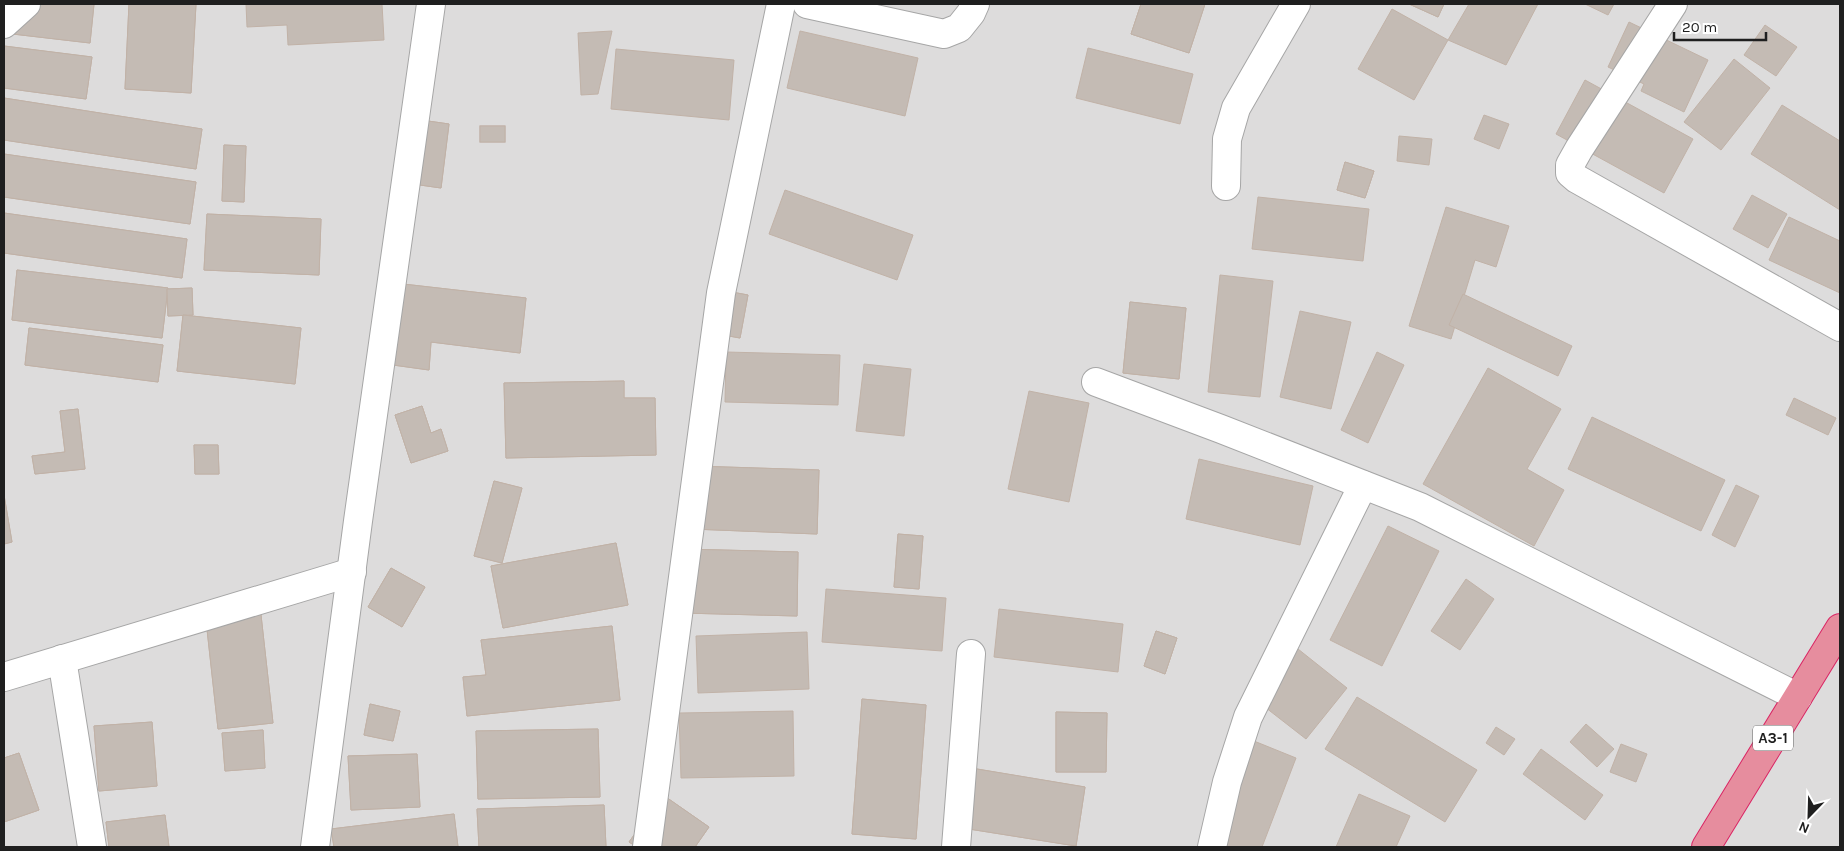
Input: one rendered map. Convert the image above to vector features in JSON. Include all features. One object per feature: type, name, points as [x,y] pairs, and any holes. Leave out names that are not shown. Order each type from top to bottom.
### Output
[{"type":"highway","name":"A3-1","points":[[1706,847],[1840,628]]},
{"type":"street","points":[[4,24],[26,4]]},
{"type":"street","points":[[315,847],[431,4]]},
{"type":"street","points":[[647,847],[721,293],[781,4]]},
{"type":"street","points":[[807,4],[944,34],[959,28],[971,13],[975,4]]},
{"type":"street","points":[[1226,186],[1227,139],[1236,108],[1296,4]]},
{"type":"street","points":[[1673,4],[1579,149],[1570,165],[1570,173],[1576,179],[1840,327]]},
{"type":"street","points":[[1096,382],[1420,508],[1798,697]]},
{"type":"street","points":[[1212,847],[1227,782],[1248,717],[1363,485]]},
{"type":"street","points":[[4,677],[352,572]]},
{"type":"street","points":[[956,847],[971,654]]},
{"type":"street","points":[[62,659],[92,847]]},
{"type":"shaded area","points":[[4,4],[1840,4],[1840,847],[4,847]]},
{"type":"building","points":[[4,4],[94,4],[90,43],[4,33]]},
{"type":"building","points":[[4,4],[94,4],[90,43],[4,33]]},
{"type":"building","points":[[129,4],[196,4],[191,93],[125,89]]},
{"type":"building","points":[[129,4],[196,4],[191,93],[125,89]]},
{"type":"building","points":[[246,4],[382,4],[384,40],[288,45],[287,25],[247,27]]},
{"type":"building","points":[[1141,4],[1205,4],[1189,53],[1131,34]]},
{"type":"building","points":[[1141,4],[1205,4],[1189,53],[1131,34]]},
{"type":"building","points":[[1409,4],[1444,4],[1438,17]]},
{"type":"building","points":[[1409,4],[1444,4],[1438,17]]},
{"type":"building","points":[[1469,4],[1538,4],[1506,65],[1448,40]]},
{"type":"building","points":[[1585,4],[1614,4],[1608,15]]},
{"type":"building","points":[[1392,9],[1448,40],[1414,100],[1358,69]]},
{"type":"building","points":[[1629,22],[1708,60],[1684,112],[1641,91],[1644,84],[1608,67]]},
{"type":"building","points":[[1765,25],[1797,47],[1776,76],[1744,55]]},
{"type":"building","points":[[612,31],[598,94],[581,95],[578,33]]},
{"type":"building","points":[[800,31],[918,58],[905,116],[787,88]]},
{"type":"building","points":[[4,46],[92,57],[86,99],[4,88]]},
{"type":"building","points":[[4,46],[92,57],[86,99],[4,88]]},
{"type":"building","points":[[1088,48],[1193,74],[1180,124],[1076,98]]},
{"type":"building","points":[[616,49],[734,60],[729,120],[611,109]]},
{"type":"building","points":[[1734,59],[1770,88],[1721,150],[1684,122]]},
{"type":"building","points":[[1585,80],[1693,139],[1664,193],[1556,134]]},
{"type":"building","points":[[4,98],[202,129],[196,169],[4,140]]},
{"type":"building","points":[[4,98],[202,129],[196,169],[4,140]]},
{"type":"building","points":[[1782,105],[1840,141],[1840,210],[1751,154]]},
{"type":"building","points":[[1484,115],[1509,124],[1499,149],[1474,139]]},
{"type":"building","points":[[428,121],[449,124],[441,188],[420,185]]},
{"type":"building","points":[[428,121],[449,124],[441,188],[420,185]]},
{"type":"building","points":[[480,126],[505,126],[505,142],[480,142]]},
{"type":"building","points":[[480,126],[505,126],[505,142],[480,142]]},
{"type":"building","points":[[1399,136],[1432,139],[1429,165],[1397,161]]},
{"type":"building","points":[[224,145],[246,146],[244,202],[222,201]]},
{"type":"building","points":[[224,145],[246,146],[244,202],[222,201]]},
{"type":"building","points":[[4,154],[196,182],[190,224],[4,197]]},
{"type":"building","points":[[4,154],[196,182],[190,224],[4,197]]},
{"type":"building","points":[[1345,162],[1374,171],[1365,198],[1337,190]]},
{"type":"building","points":[[1345,162],[1374,171],[1365,198],[1337,190]]},
{"type":"building","points":[[785,190],[913,235],[897,280],[769,234]]},
{"type":"building","points":[[1752,195],[1787,214],[1768,248],[1733,229]]},
{"type":"building","points":[[1258,197],[1369,209],[1363,261],[1252,249]]},
{"type":"building","points":[[1446,207],[1509,226],[1496,267],[1475,260],[1451,339],[1409,326]]},
{"type":"building","points":[[4,213],[187,239],[182,278],[4,253]]},
{"type":"building","points":[[4,213],[187,239],[182,278],[4,253]]},
{"type":"building","points":[[207,214],[321,219],[319,275],[204,270]]},
{"type":"building","points":[[207,214],[321,219],[319,275],[204,270]]},
{"type":"building","points":[[1789,217],[1840,241],[1840,293],[1769,260]]},
{"type":"building","points":[[17,270],[168,288],[162,338],[12,320]]},
{"type":"building","points":[[17,270],[168,288],[162,338],[12,320]]},
{"type":"building","points":[[1220,275],[1273,281],[1260,397],[1208,392]]},
{"type":"building","points":[[403,284],[526,298],[520,353],[431,342],[429,370],[393,365]]},
{"type":"building","points":[[403,284],[526,298],[520,353],[431,342],[429,370],[393,365]]},
{"type":"building","points":[[192,288],[193,315],[168,316],[167,289]]},
{"type":"building","points":[[192,288],[193,315],[168,316],[167,289]]},
{"type":"building","points":[[726,291],[748,295],[740,338],[718,334]]},
{"type":"building","points":[[726,291],[748,295],[740,338],[718,334]]},
{"type":"building","points":[[1463,294],[1572,346],[1558,376],[1449,325]]},
{"type":"building","points":[[1130,302],[1186,308],[1179,379],[1123,373]]},
{"type":"building","points":[[1130,302],[1186,308],[1179,379],[1123,373]]},
{"type":"building","points":[[1300,311],[1351,322],[1331,409],[1280,397]]},
{"type":"building","points":[[183,315],[301,328],[295,384],[177,371]]},
{"type":"building","points":[[183,315],[301,328],[295,384],[177,371]]},
{"type":"building","points":[[29,328],[163,345],[158,382],[25,365]]},
{"type":"building","points":[[29,328],[163,345],[158,382],[25,365]]},
{"type":"building","points":[[726,352],[840,355],[838,405],[725,402]]},
{"type":"building","points":[[1377,352],[1404,365],[1368,443],[1341,430]]},
{"type":"building","points":[[864,364],[911,369],[904,436],[856,431]]},
{"type":"building","points":[[1488,368],[1561,409],[1527,469],[1564,490],[1534,546],[1423,484]]},
{"type":"building","points":[[624,381],[624,398],[655,398],[656,455],[506,458],[504,383]]},
{"type":"building","points":[[624,381],[624,398],[655,398],[656,455],[506,458],[504,383]]},
{"type":"building","points":[[1029,391],[1089,403],[1069,502],[1008,489]]},
{"type":"building","points":[[1794,398],[1836,418],[1828,435],[1786,415]]},
{"type":"building","points":[[422,406],[431,433],[441,429],[448,451],[411,463],[395,415]]},
{"type":"building","points":[[422,406],[431,433],[441,429],[448,451],[411,463],[395,415]]},
{"type":"building","points":[[78,409],[85,469],[35,474],[32,456],[65,452],[60,411]]},
{"type":"building","points":[[78,409],[85,469],[35,474],[32,456],[65,452],[60,411]]},
{"type":"building","points":[[1592,417],[1725,480],[1701,531],[1568,469]]},
{"type":"building","points":[[194,445],[218,445],[219,474],[195,474]]},
{"type":"building","points":[[194,445],[218,445],[219,474],[195,474]]},
{"type":"building","points":[[1199,459],[1313,486],[1300,545],[1186,519]]},
{"type":"building","points":[[694,466],[819,470],[817,534],[692,529]]},
{"type":"building","points":[[694,466],[819,470],[817,534],[692,529]]},
{"type":"building","points":[[494,481],[522,488],[502,563],[474,556]]},
{"type":"building","points":[[494,481],[522,488],[502,563],[474,556]]},
{"type":"building","points":[[1736,485],[1759,496],[1735,547],[1712,535]]},
{"type":"building","points":[[4,495],[12,542],[4,544]]},
{"type":"building","points":[[4,495],[12,542],[4,544]]},
{"type":"building","points":[[1388,526],[1439,551],[1382,666],[1330,640]]},
{"type":"building","points":[[898,534],[923,536],[919,589],[894,587]]},
{"type":"building","points":[[898,534],[923,536],[919,589],[894,587]]},
{"type":"building","points":[[616,543],[628,605],[503,628],[491,566]]},
{"type":"building","points":[[616,543],[628,605],[503,628],[491,566]]},
{"type":"building","points":[[684,549],[798,552],[797,616],[682,613]]},
{"type":"building","points":[[684,549],[798,552],[797,616],[682,613]]},
{"type":"building","points":[[391,568],[425,587],[402,627],[368,607]]},
{"type":"building","points":[[391,568],[425,587],[402,627],[368,607]]},
{"type":"building","points":[[1466,579],[1494,599],[1460,650],[1431,631]]},
{"type":"building","points":[[826,589],[946,598],[942,651],[822,642]]},
{"type":"building","points":[[260,606],[273,723],[218,729],[205,611]]},
{"type":"building","points":[[260,606],[273,723],[218,729],[205,611]]},
{"type":"building","points":[[999,609],[1123,624],[1118,672],[994,657]]},
{"type":"building","points":[[612,626],[620,700],[467,716],[463,677],[486,675],[481,640]]},
{"type":"building","points":[[612,626],[620,700],[467,716],[463,677],[486,675],[481,640]]},
{"type":"building","points":[[1156,631],[1177,638],[1165,674],[1144,666]]},
{"type":"building","points":[[1156,631],[1177,638],[1165,674],[1144,666]]},
{"type":"building","points":[[807,632],[809,689],[698,693],[696,636]]},
{"type":"building","points":[[1293,645],[1347,688],[1306,739],[1252,697]]},
{"type":"building","points":[[1357,697],[1477,770],[1445,822],[1325,749]]},
{"type":"building","points":[[862,699],[926,705],[916,839],[852,834]]},
{"type":"building","points":[[862,699],[926,705],[916,839],[852,834]]},
{"type":"building","points":[[370,704],[400,711],[393,741],[364,735]]},
{"type":"building","points":[[370,704],[400,711],[393,741],[364,735]]},
{"type":"building","points":[[793,711],[794,776],[681,778],[679,713]]},
{"type":"building","points":[[1056,712],[1107,713],[1106,772],[1056,772]]},
{"type":"building","points":[[1056,712],[1107,713],[1106,772],[1056,772]]},
{"type":"building","points":[[152,722],[157,786],[99,791],[94,726]]},
{"type":"building","points":[[152,722],[157,786],[99,791],[94,726]]},
{"type":"building","points":[[1586,724],[1614,749],[1597,767],[1570,742]]},
{"type":"building","points":[[1496,727],[1515,739],[1504,755],[1486,743]]},
{"type":"building","points":[[598,729],[600,797],[478,799],[476,731]]},
{"type":"building","points":[[598,729],[600,797],[478,799],[476,731]]},
{"type":"building","points":[[263,730],[265,768],[225,771],[222,733]]},
{"type":"building","points":[[263,730],[265,768],[225,771],[222,733]]},
{"type":"building","points":[[1249,739],[1296,758],[1262,847],[1223,847]]},
{"type":"building","points":[[1621,744],[1647,754],[1636,782],[1610,772]]},
{"type":"building","points":[[1541,749],[1603,795],[1585,820],[1523,774]]},
{"type":"building","points":[[19,753],[39,810],[4,822],[4,758]]},
{"type":"building","points":[[19,753],[39,810],[4,822],[4,758]]},
{"type":"building","points":[[417,754],[420,807],[351,810],[348,756]]},
{"type":"building","points":[[417,754],[420,807],[351,810],[348,756]]},
{"type":"building","points":[[959,766],[1085,787],[1076,846],[950,826]]},
{"type":"building","points":[[959,766],[1085,787],[1076,846],[950,826]]},
{"type":"building","points":[[1359,794],[1410,816],[1396,847],[1336,847]]},
{"type":"building","points":[[663,795],[709,827],[695,847],[637,847],[629,842]]},
{"type":"building","points":[[663,795],[709,827],[695,847],[637,847],[629,842]]},
{"type":"building","points":[[604,805],[606,847],[479,847],[477,809]]},
{"type":"building","points":[[604,805],[606,847],[479,847],[477,809]]},
{"type":"building","points":[[454,814],[458,847],[334,847],[331,829]]},
{"type":"building","points":[[454,814],[458,847],[334,847],[331,829]]},
{"type":"building","points":[[165,815],[169,847],[109,847],[106,822]]},
{"type":"building","points":[[165,815],[169,847],[109,847],[106,822]]}]
